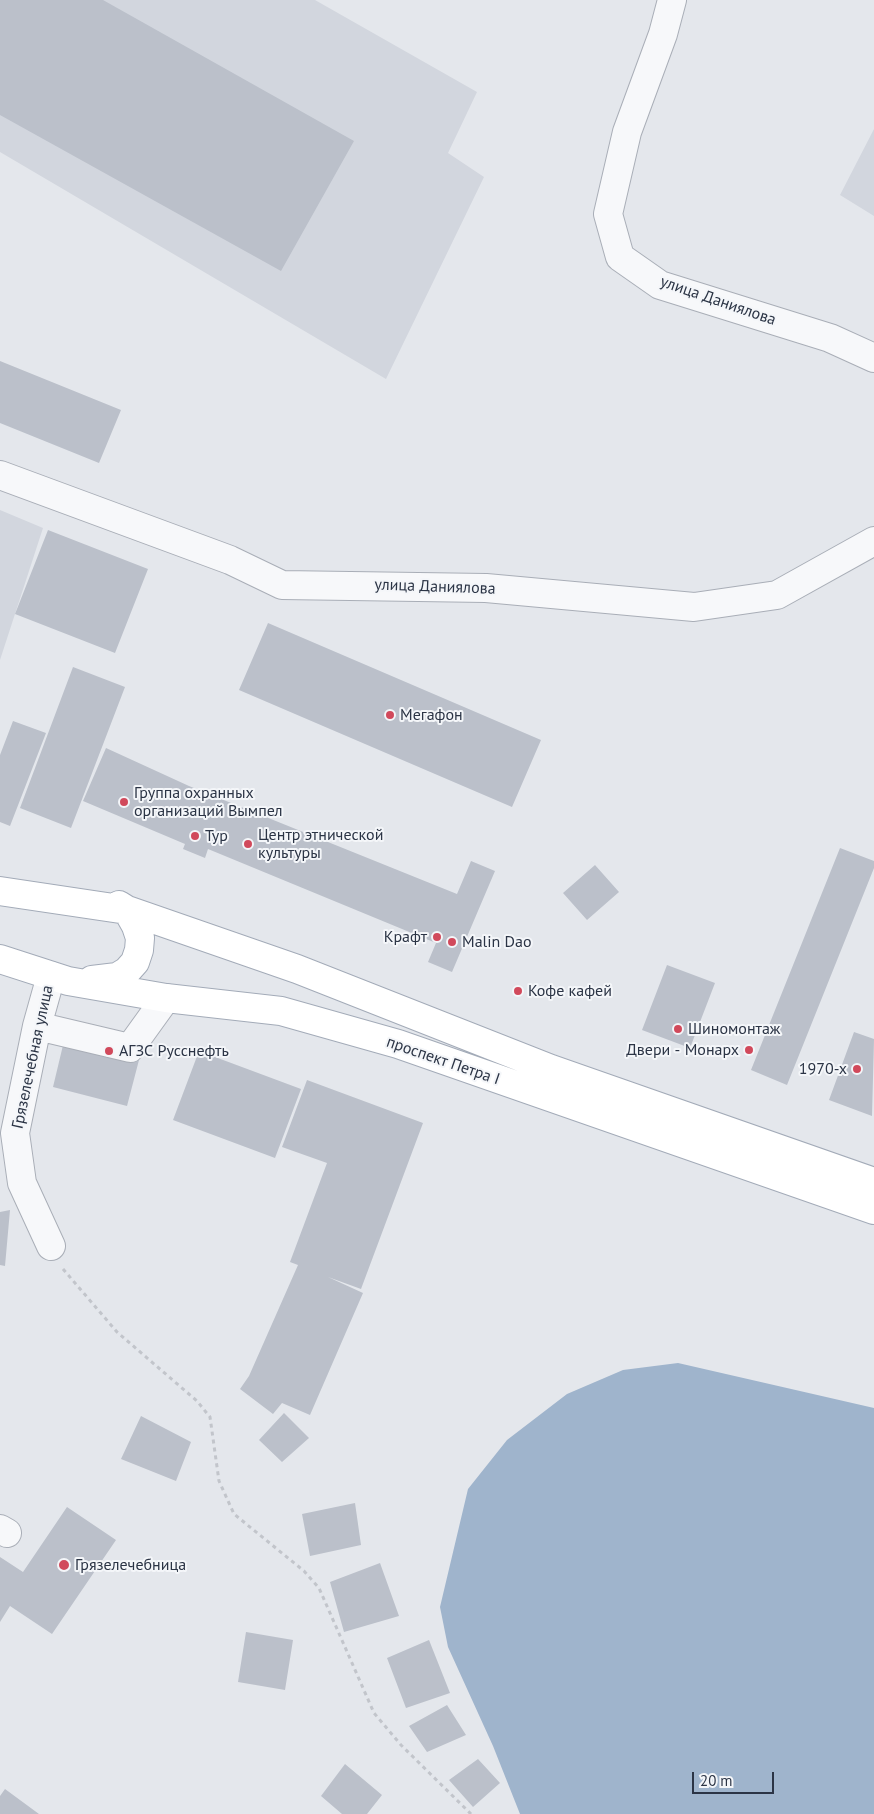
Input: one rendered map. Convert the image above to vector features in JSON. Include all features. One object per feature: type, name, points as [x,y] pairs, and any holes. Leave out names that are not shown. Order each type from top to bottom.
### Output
[{"type":"main road","points":[[0,876],[100,891],[143,902],[262,949],[297,969]]},
{"type":"main road","points":[[0,891],[127,910]]},
{"type":"main road","points":[[59,978],[117,977],[127,971],[135,962],[140,938],[127,910],[100,891]]},
{"type":"main road","name":"проспект Петра I","points":[[127,910],[297,969],[551,1069],[874,1182]]},
{"type":"main road","name":"проспект Петра I","points":[[0,959],[59,978],[166,998],[281,1011],[398,1044],[874,1210]]},
{"type":"street","name":"улица Даниялова","points":[[672,0],[663,34],[627,132],[608,214],[620,257],[660,285],[830,338],[874,358]]},
{"type":"street","name":"улица Даниялова","points":[[0,475],[230,560],[282,585],[486,588],[694,607],[777,595],[874,541]]},
{"type":"street","name":"Грязелечебная улица","points":[[51,1246],[22,1183],[15,1133],[36,1026],[59,978]]},
{"type":"street","points":[[36,1026],[130,1048],[166,998]]},
{"type":"path","points":[[51,1246],[59,1263],[117,1332],[197,1400],[210,1417],[219,1480],[234,1514],[304,1571],[319,1588],[374,1713],[401,1745],[471,1814]]},
{"type":"shaded area","points":[[0,0],[315,0],[477,92],[448,153],[484,177],[386,379],[0,152]]},
{"type":"shaded area","points":[[874,129],[874,216],[840,195]]},
{"type":"shaded area","points":[[0,510],[43,528],[0,660]]},
{"type":"water","points":[[678,1363],[874,1408],[874,1814],[520,1814],[493,1746],[448,1647],[440,1607],[468,1489],[507,1440],[567,1394],[623,1370]]},
{"type":"building","points":[[0,0],[103,0],[354,141],[281,271],[0,115]]},
{"type":"building","points":[[0,361],[121,410],[99,463],[0,423]]},
{"type":"building","points":[[48,530],[148,569],[115,653],[15,614]]},
{"type":"building","name":"Мегафон","points":[[268,623],[541,740],[512,807],[239,690]]},
{"type":"building","points":[[73,667],[125,687],[71,828],[20,808]]},
{"type":"building","points":[[13,721],[46,733],[10,826],[0,822],[0,755]]},
{"type":"building","points":[[106,748],[189,786],[457,894],[471,861],[495,871],[452,972],[428,962],[436,943],[208,849],[205,858],[183,849],[185,844],[83,801]]},
{"type":"building","points":[[840,848],[874,861],[874,868],[787,1085],[751,1070]]},
{"type":"building","points":[[595,865],[619,892],[587,920],[563,893]]},
{"type":"building","points":[[667,965],[715,983],[690,1048],[642,1030]]},
{"type":"building","name":"1970-х","points":[[854,1032],[874,1039],[872,1116],[829,1100]]},
{"type":"building","points":[[64,1041],[139,1060],[127,1106],[53,1087]]},
{"type":"building","points":[[199,1051],[301,1089],[275,1158],[173,1120]]},
{"type":"building","points":[[307,1080],[423,1123],[361,1289],[328,1277],[363,1293],[310,1415],[282,1403],[273,1414],[240,1389],[249,1376],[298,1265],[290,1262],[327,1163],[282,1147]]},
{"type":"building","points":[[10,1210],[5,1266],[0,1265],[0,1212]]},
{"type":"building","points":[[284,1413],[309,1438],[282,1462],[259,1440]]},
{"type":"building","points":[[141,1416],[191,1442],[176,1481],[121,1459]]},
{"type":"building","points":[[355,1503],[361,1545],[310,1556],[302,1514]]},
{"type":"building","name":"Грязелечебница","points":[[67,1507],[116,1540],[52,1634],[10,1606],[0,1622],[0,1557],[23,1572]]},
{"type":"building","points":[[380,1563],[399,1616],[344,1632],[330,1582]]},
{"type":"building","points":[[246,1632],[293,1640],[285,1690],[238,1682]]},
{"type":"building","points":[[429,1640],[450,1693],[406,1708],[387,1658]]},
{"type":"building","points":[[447,1705],[466,1735],[427,1752],[409,1726]]},
{"type":"building","points":[[478,1759],[500,1783],[473,1807],[449,1780]]},
{"type":"building","points":[[345,1764],[382,1795],[367,1814],[342,1814],[321,1796]]},
{"type":"building","points":[[5,1789],[39,1814],[0,1814],[0,1796]]},
{"type":"place","name":"Мегафон","points":[[390,715]]},
{"type":"place","name":"Группа охранных организаций Вымпел","points":[[124,802]]},
{"type":"place","name":"Тур","points":[[195,836]]},
{"type":"place","name":"Центр этнической культуры","points":[[248,844]]},
{"type":"place","name":"Крафт","points":[[437,937]]},
{"type":"place","name":"Malin Dao","points":[[452,942]]},
{"type":"place","name":"Кофе кафей","points":[[518,991]]},
{"type":"place","name":"Шиномонтаж","points":[[678,1029]]},
{"type":"place","name":"Двери - Монарх","points":[[749,1050]]},
{"type":"place","name":"АГЗС Русснефть","points":[[109,1051]]},
{"type":"place","name":"1970-х","points":[[857,1069]]},
{"type":"place","name":"Грязелечебница","points":[[64,1565]]}]
